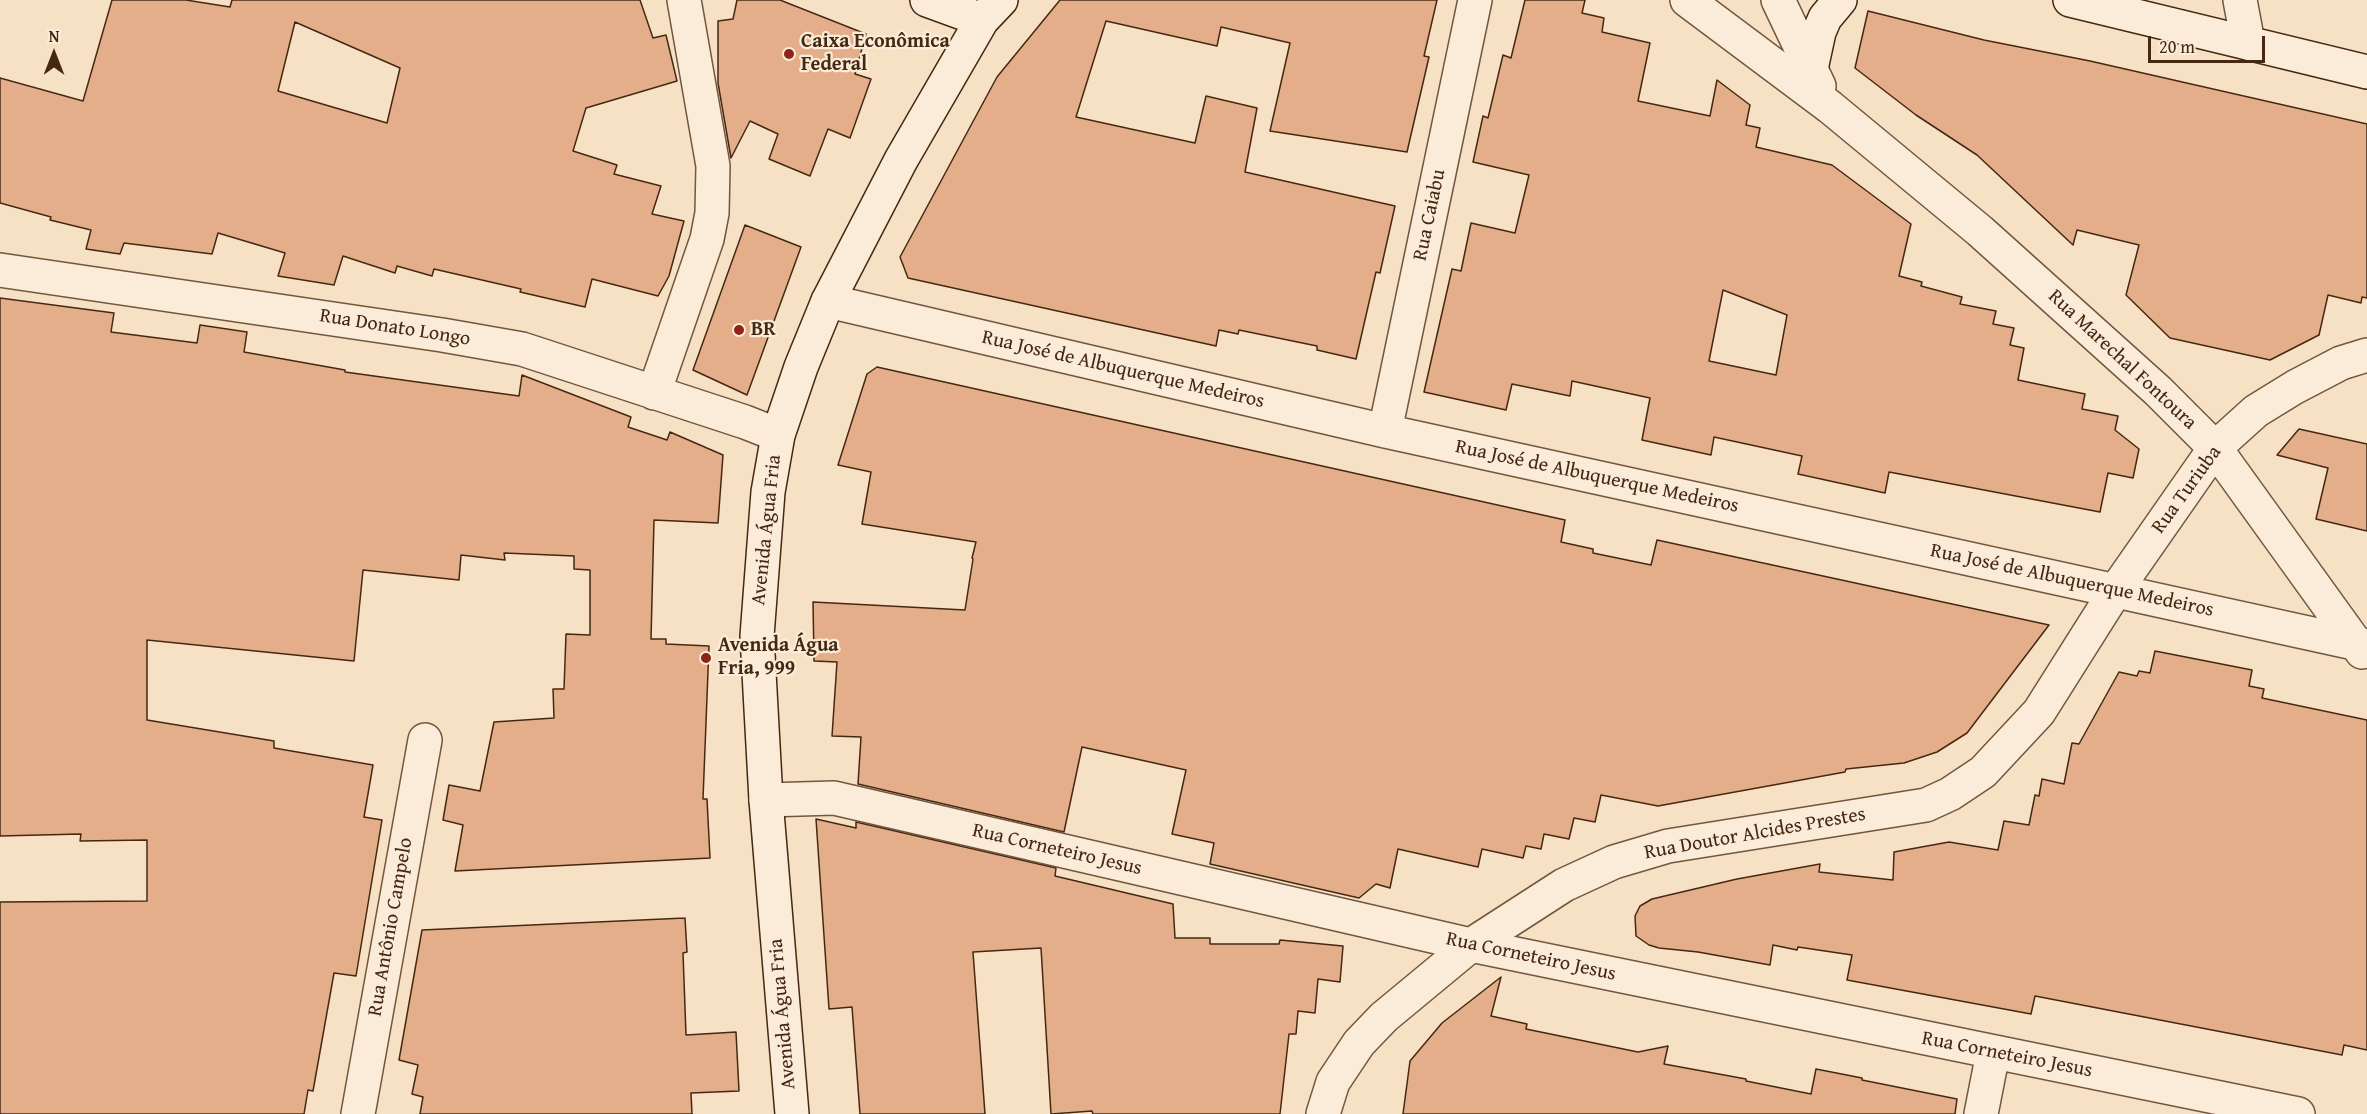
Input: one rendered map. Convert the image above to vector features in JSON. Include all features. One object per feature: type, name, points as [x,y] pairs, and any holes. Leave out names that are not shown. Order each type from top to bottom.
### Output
[{"type":"street","points":[[654,393],[700,261],[712,213],[713,166],[684,0]]},
{"type":"street","points":[[927,0],[991,10]]},
{"type":"street","name":"Rua Caiabu","points":[[1385,431],[1475,0]]},
{"type":"street","name":"Rua Marechal Fontoura","points":[[1688,0],[1830,107],[2015,262],[2158,391],[2215,448],[2363,650]]},
{"type":"street","name":"Rua Marechal Fontoura","points":[[1778,0],[1830,107]]},
{"type":"street","points":[[1811,69],[1819,32],[1825,18],[1840,0]]},
{"type":"street","points":[[2070,0],[2367,72]]},
{"type":"street","points":[[2240,0],[2248,43]]},
{"type":"street","name":"Avenida Água Fria","points":[[792,1114],[766,800],[757,636],[768,492],[778,435],[801,367],[828,301],[901,160],[991,10]]},
{"type":"street","name":"Rua Donato Longo","points":[[0,270],[442,335],[522,349],[778,435]]},
{"type":"street","name":"Rua José de Albuquerque Medeiros","points":[[828,301],[1385,431],[2116,590],[2363,650]]},
{"type":"street","name":"Rua Turiuba","points":[[2116,590],[2215,448],[2256,411],[2295,387],[2341,363],[2367,356]]},
{"type":"street","name":"Rua Doutor Alcides Prestes","points":[[1323,1114],[1333,1082],[1359,1043],[1384,1017],[1472,945],[1564,885],[1614,862],[1668,846],[1926,805],[1940,800],[1983,772],[2039,712],[2116,590]]},
{"type":"street","name":"Rua Antônio Campelo","points":[[358,1114],[425,740]]},
{"type":"street","name":"Rua Corneteiro Jesus","points":[[766,800],[834,798],[1472,945],[2298,1114]]},
{"type":"street","points":[[1981,1114],[1993,1053]]},
{"type":"building","points":[[112,0],[186,0],[230,7],[232,0],[640,0],[653,38],[666,35],[677,81],[586,108],[573,151],[617,165],[614,174],[661,186],[652,214],[684,221],[669,276],[658,296],[592,279],[585,307],[520,292],[521,289],[434,269],[432,276],[397,266],[395,273],[343,256],[334,285],[278,276],[285,253],[218,233],[212,254],[124,243],[120,254],[86,249],[91,230],[50,220],[51,217],[0,203],[0,78],[83,101]],"holes":[[[295,22],[400,68],[387,123],[278,91]]]},
{"type":"building","name":"Caixa Econômica Federal","points":[[737,0],[780,0],[866,34],[855,74],[871,79],[850,138],[828,129],[810,176],[769,159],[778,134],[750,121],[731,158],[718,83],[718,21],[733,19]]},
{"type":"building","points":[[1060,0],[1437,0],[1424,56],[1429,57],[1407,152],[1270,131],[1290,43],[1221,27],[1217,46],[1106,21],[1076,117],[1195,143],[1206,96],[1257,108],[1245,172],[1395,206],[1380,273],[1376,272],[1356,359],[1317,350],[1317,346],[1239,330],[1238,334],[1219,330],[1216,346],[908,278],[900,257],[997,77]]},
{"type":"building","points":[[1525,0],[1585,0],[1582,13],[1604,18],[1602,32],[1650,43],[1638,101],[1710,116],[1717,80],[1750,105],[1746,125],[1760,128],[1756,147],[1832,165],[1911,224],[1899,276],[1922,282],[1921,286],[1962,297],[1960,304],[1996,311],[1993,324],[2014,328],[2010,345],[2024,348],[2018,380],[2085,394],[2082,409],[2118,416],[2115,430],[2139,449],[2133,478],[2108,473],[2100,512],[1889,472],[1885,493],[1798,474],[1802,456],[1714,437],[1711,455],[1642,440],[1650,398],[1572,381],[1570,396],[1512,384],[1506,410],[1424,392],[1452,269],[1461,271],[1471,223],[1515,233],[1529,175],[1473,162],[1483,116],[1488,118],[1503,55],[1511,58]],"holes":[[[1723,290],[1787,315],[1776,375],[1709,361]]]},
{"type":"building","points":[[1868,11],[1984,40],[2090,61],[2367,124],[2367,298],[2362,297],[2361,303],[2328,295],[2319,335],[2270,360],[2170,338],[2126,295],[2139,245],[2077,230],[2073,245],[1977,155],[1916,115],[1855,68]]},
{"type":"building","name":"BR","points":[[745,225],[801,247],[747,395],[693,370]]},
{"type":"building","points":[[0,298],[114,313],[111,332],[197,343],[200,325],[247,332],[244,352],[345,370],[345,372],[519,396],[522,375],[631,417],[628,427],[667,440],[670,432],[723,455],[718,523],[654,520],[651,639],[666,639],[666,644],[709,646],[703,799],[707,799],[710,858],[455,871],[463,825],[443,820],[449,785],[480,791],[494,722],[554,718],[553,689],[564,689],[566,634],[590,635],[590,570],[574,569],[574,556],[504,553],[505,560],[461,555],[459,580],[363,570],[354,661],[147,640],[147,720],[274,741],[274,748],[373,765],[364,817],[382,820],[356,976],[334,973],[313,1091],[308,1090],[304,1114],[0,1114],[0,902],[147,901],[147,840],[80,841],[81,834],[0,836]]},
{"type":"building","points":[[877,367],[1565,520],[1561,542],[1593,549],[1593,553],[1651,565],[1657,540],[2049,625],[1967,733],[1937,752],[1904,763],[1846,769],[1845,772],[1658,806],[1601,795],[1595,822],[1574,818],[1569,839],[1544,834],[1541,849],[1526,846],[1523,858],[1482,849],[1478,867],[1398,849],[1390,888],[1376,884],[1359,898],[1210,864],[1214,843],[1172,834],[1186,770],[1082,747],[1064,832],[858,784],[861,737],[832,736],[837,662],[814,661],[813,602],[965,610],[976,542],[862,524],[871,472],[838,465],[867,374]]},
{"type":"building","points":[[2299,429],[2367,444],[2367,531],[2316,519],[2328,468],[2277,455]]},
{"type":"building","points":[[2155,651],[2252,670],[2249,686],[2264,689],[2262,698],[2367,720],[2367,1050],[2344,1045],[2342,1055],[2035,996],[2031,1014],[1847,980],[1852,955],[1798,947],[1797,950],[1773,945],[1770,965],[1698,952],[1659,948],[1649,945],[1636,936],[1635,916],[1640,906],[1652,899],[1737,879],[1820,864],[1819,872],[1893,880],[1894,852],[1949,842],[1998,850],[2004,821],[2029,825],[2035,795],[2039,796],[2042,779],[2064,784],[2072,743],[2079,744],[2119,672],[2137,676],[2139,671],[2150,673]]},
{"type":"building","points":[[816,819],[856,828],[856,822],[1056,868],[1055,876],[1173,904],[1175,938],[1210,938],[1210,944],[1279,944],[1280,940],[1343,946],[1340,982],[1318,979],[1315,1013],[1298,1011],[1296,1034],[1289,1034],[1280,1114],[1093,1114],[1092,1111],[1051,1114],[1041,948],[973,952],[985,1114],[860,1114],[852,1007],[829,1009]]},
{"type":"building","points":[[685,918],[687,952],[683,953],[686,1035],[736,1032],[739,1091],[691,1093],[692,1114],[420,1114],[423,1097],[412,1094],[418,1065],[399,1060],[422,930]]},
{"type":"building","points":[[1501,977],[1491,1016],[1527,1024],[1526,1029],[1638,1052],[1668,1046],[1664,1064],[1811,1094],[1816,1069],[1862,1078],[1862,1080],[1957,1099],[1955,1114],[1403,1114],[1410,1061],[1442,1023]]},
{"type":"place","name":"Caixa Econômica Federal","points":[[789,54]]},
{"type":"place","name":"BR","points":[[739,330]]},
{"type":"place","name":"Avenida Água Fria, 999","points":[[706,658]]}]
